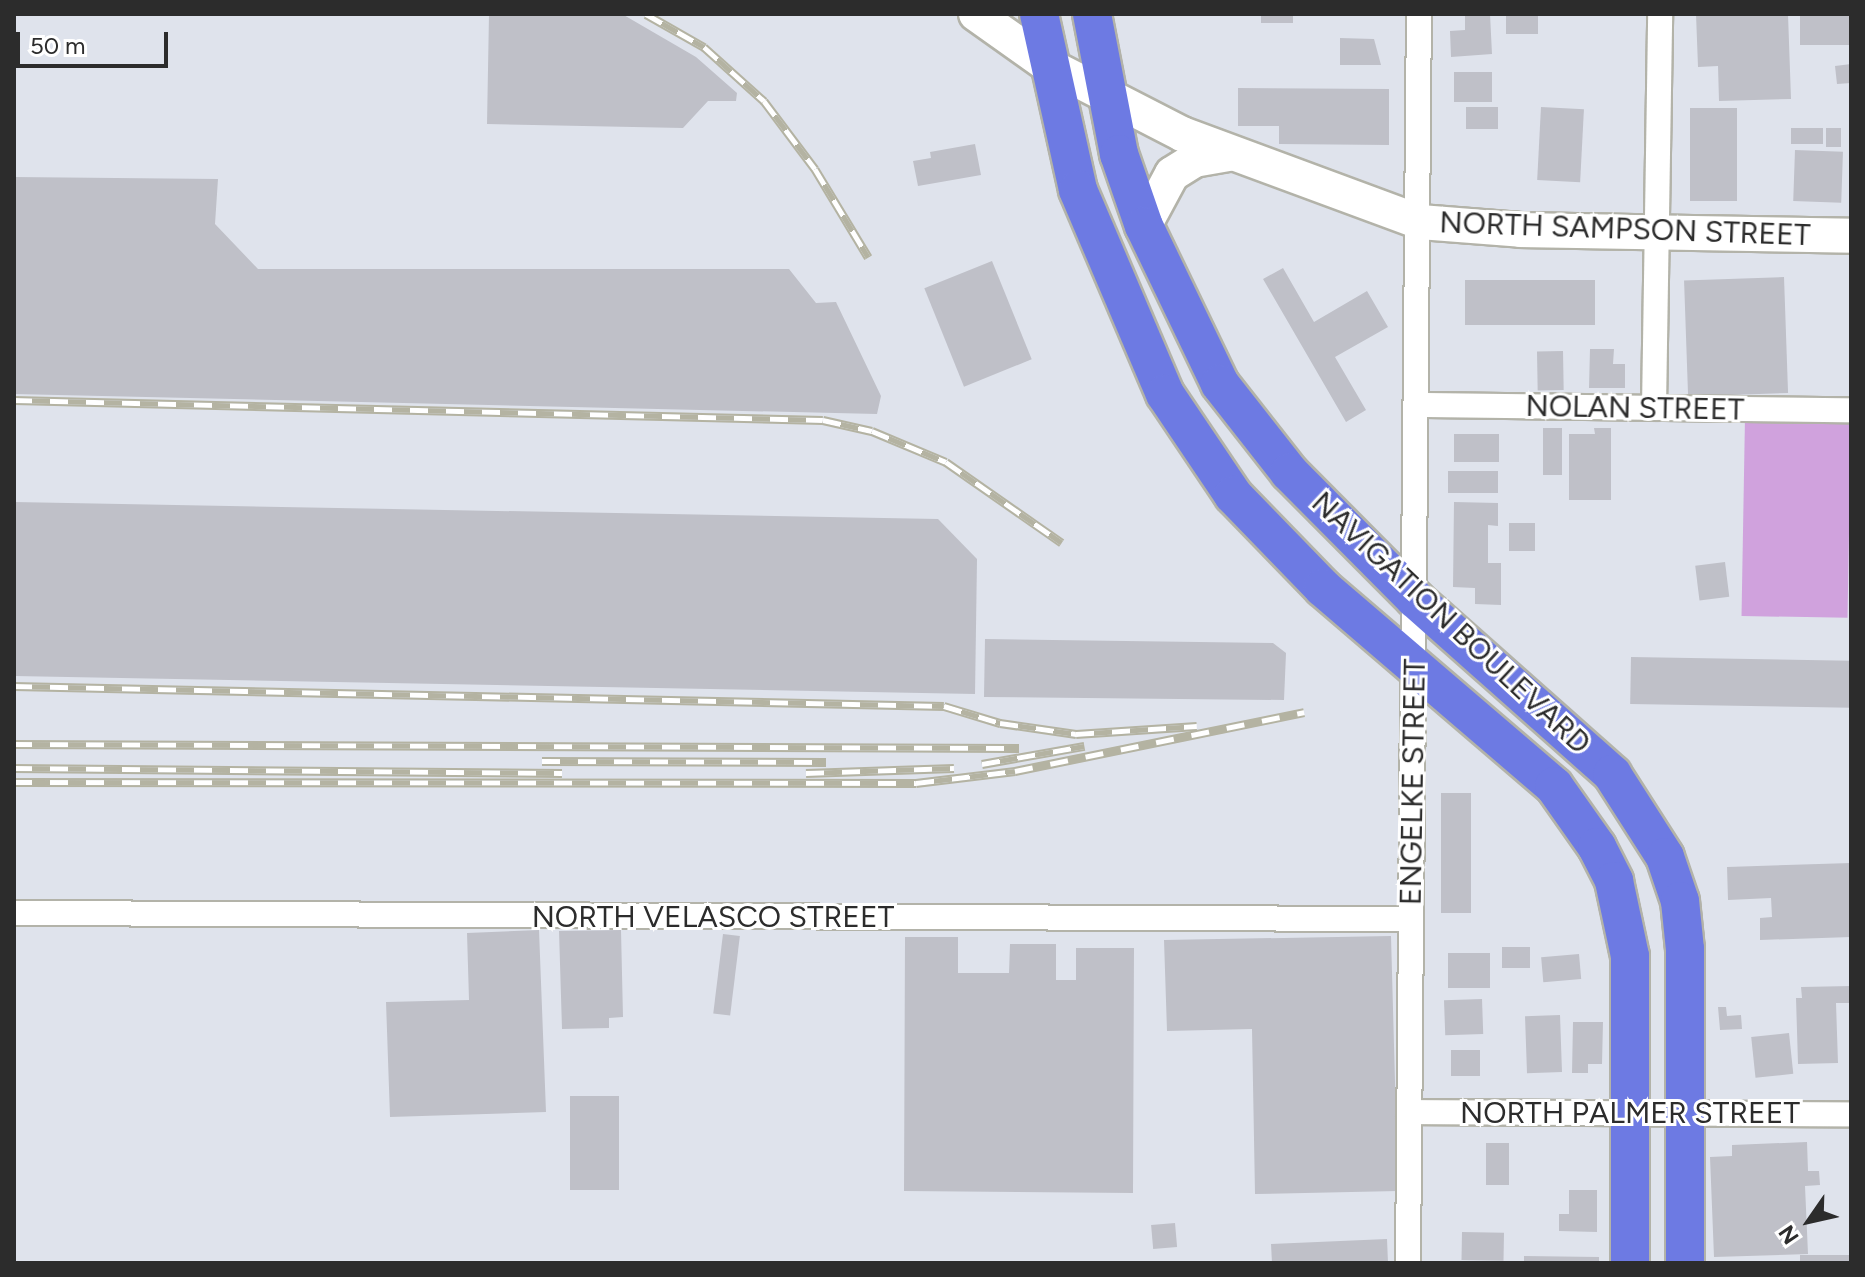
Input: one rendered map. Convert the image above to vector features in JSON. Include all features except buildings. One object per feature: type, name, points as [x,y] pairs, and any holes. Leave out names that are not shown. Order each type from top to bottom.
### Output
[{"type":"main road","name":"NORTH SAMPSON STREET","points":[[976,14],[1048,65],[1228,154],[1420,222],[1655,233],[1851,236]]},
{"type":"main road","name":"NAVIGATION BOULEVARD","points":[[1039,14],[1078,190],[1165,394],[1233,495],[1337,600],[1536,770],[1566,801],[1597,847],[1625,917],[1631,1113],[1630,1263]]},
{"type":"main road","name":"NAVIGATION BOULEVARD","points":[[1092,14],[1119,154],[1144,226],[1220,382],[1289,472],[1415,599],[1609,770],[1665,857],[1680,901],[1685,1263]]},
{"type":"main road","points":[[1144,226],[1172,174],[1194,160],[1228,154]]},
{"type":"main road","points":[[1165,394],[1220,382]]},
{"type":"main road","points":[[1188,427],[1220,382]]},
{"type":"main road","points":[[1337,600],[1384,567]]},
{"type":"main road","points":[[1536,770],[1577,741]]},
{"type":"main road","points":[[1566,801],[1609,770]]},
{"type":"street","name":"ENGELKE STREET","points":[[1408,1263],[1420,222],[1419,14]]},
{"type":"street","points":[[1654,408],[1660,14]]},
{"type":"street","name":"NOLAN STREET","points":[[1418,405],[1851,410]]},
{"type":"street","name":"NORTH VELASCO STREET","points":[[14,913],[1411,919]]},
{"type":"street","name":"NORTH PALMER STREET","points":[[1409,1112],[1851,1114]]},
{"type":"shaded area","points":[[1745,417],[1851,419],[1848,618],[1742,616]]},
{"type":"railway","points":[[646,14],[704,47],[764,101],[815,169],[868,257]]},
{"type":"railway","points":[[14,400],[823,420],[872,431],[946,462],[1062,543]]},
{"type":"railway","points":[[14,686],[944,706],[1000,723],[1076,734],[1197,726]]},
{"type":"railway","points":[[14,782],[916,783],[1015,771],[1304,712]]},
{"type":"railway","points":[[14,744],[1019,748]]},
{"type":"railway","points":[[982,764],[1084,746]]},
{"type":"railway","points":[[542,761],[826,762]]},
{"type":"railway","points":[[14,768],[562,773]]},
{"type":"railway","points":[[806,773],[954,768]]}]
